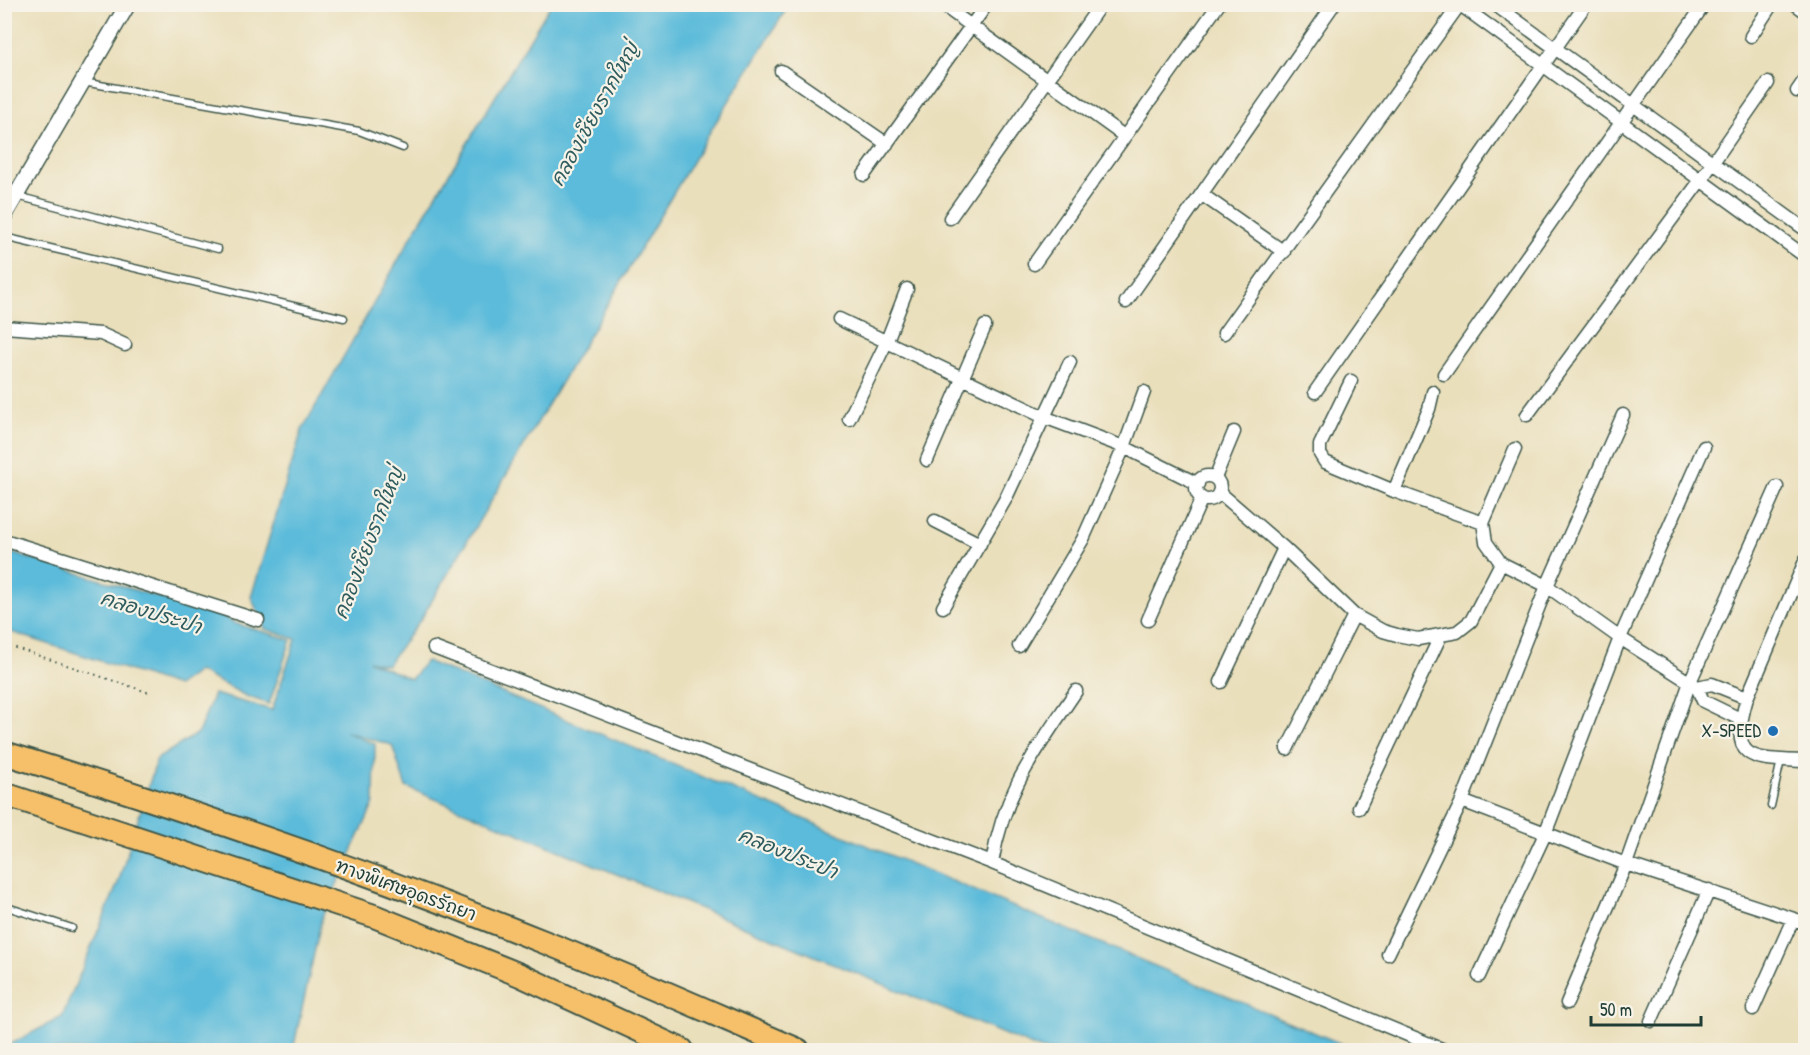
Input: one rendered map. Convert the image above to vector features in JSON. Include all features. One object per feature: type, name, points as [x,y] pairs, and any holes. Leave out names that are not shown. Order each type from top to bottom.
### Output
[{"type":"highway","name":"ทางพิเศษอุดรรัถยา","points":[[4,753],[118,788],[394,884],[545,942],[798,1050]]},
{"type":"highway","name":"ทางพิเศษอุดรรัถยา","points":[[4,794],[374,916],[520,975],[676,1049]]},
{"type":"street","points":[[4,216],[128,4]]},
{"type":"street","points":[[941,4],[1124,135]]},
{"type":"street","points":[[864,175],[987,4]]},
{"type":"street","points":[[950,218],[1101,4]]},
{"type":"street","points":[[1034,264],[1219,4]]},
{"type":"street","points":[[1126,302],[1334,4]]},
{"type":"street","points":[[1494,4],[1553,49],[1806,230]]},
{"type":"street","points":[[1314,392],[1553,49],[1587,4]]},
{"type":"street","points":[[1751,36],[1772,4]]},
{"type":"street","points":[[1795,4],[1806,12]]},
{"type":"street","points":[[1224,333],[1460,5],[1541,67],[1806,256]]},
{"type":"street","points":[[1444,374],[1701,9]]},
{"type":"street","points":[[781,71],[887,144]]},
{"type":"street","points":[[1797,91],[1806,78]]},
{"type":"street","points":[[1527,415],[1700,181],[1768,83]]},
{"type":"street","points":[[1201,194],[1284,252]]},
{"type":"street","points":[[849,419],[886,343],[907,289]]},
{"type":"street","points":[[839,319],[1044,417],[1125,447],[1198,484]]},
{"type":"street","points":[[927,460],[985,326]]},
{"type":"street","points":[[4,327],[101,334],[124,345]]},
{"type":"street","points":[[943,607],[1005,500],[1070,362]]},
{"type":"street","points":[[1351,381],[1320,445],[1320,454],[1325,462],[1394,491],[1483,523]]},
{"type":"street","points":[[1019,646],[1083,539],[1125,447],[1144,392]]},
{"type":"street","points":[[1394,491],[1429,409],[1433,392]]},
{"type":"street","points":[[1388,954],[1462,801],[1546,586],[1623,415]]},
{"type":"street","points":[[1215,478],[1234,432]]},
{"type":"street","points":[[1479,976],[1545,834],[1620,638],[1704,447]]},
{"type":"street","points":[[1515,449],[1483,523],[1486,542],[1501,563],[1546,586],[1693,685],[1703,701],[1740,719]]},
{"type":"street","points":[[1203,477],[1215,478],[1220,484],[1219,492],[1210,499],[1202,498],[1197,492],[1198,484],[1203,477]]},
{"type":"street","points":[[1567,1004],[1626,864],[1693,685],[1777,487]]},
{"type":"street","points":[[1219,492],[1284,548],[1354,615],[1383,631],[1397,635],[1418,639],[1440,637],[1457,632],[1471,621],[1501,563]]},
{"type":"street","points":[[1148,620],[1202,498]]},
{"type":"street","points":[[935,521],[980,544]]},
{"type":"street","points":[[4,540],[258,620]]},
{"type":"street","points":[[1221,682],[1284,548]]},
{"type":"street","points":[[1806,559],[1747,698],[1740,719],[1739,736],[1744,749],[1756,759],[1806,761]]},
{"type":"street","points":[[1287,749],[1354,615]]},
{"type":"street","points":[[1359,807],[1440,637]]},
{"type":"street","points":[[434,648],[992,863],[1444,1050]]},
{"type":"street","points":[[1693,685],[1712,684],[1747,698]]},
{"type":"street","points":[[992,863],[997,835],[1016,781],[1076,691]]},
{"type":"street","points":[[1462,801],[1626,864],[1806,923]]},
{"type":"street","points":[[1651,1021],[1709,890]]},
{"type":"street","points":[[1753,1009],[1793,919]]},
{"type":"lane","points":[[83,81],[359,131],[403,148]]},
{"type":"lane","points":[[16,196],[218,249]]},
{"type":"lane","points":[[4,237],[344,318]]},
{"type":"lane","points":[[1771,806],[1781,760]]},
{"type":"lane","points":[[4,906],[72,928]]},
{"type":"path","points":[[4,644],[150,693]]},
{"type":"water","points":[[551,4],[789,5],[714,125],[421,619],[387,665],[369,661],[411,679],[426,661],[1356,1050],[1042,1050],[406,787],[392,745],[346,732],[375,744],[374,803],[322,917],[293,1050],[5,1050],[5,1047],[62,1017],[118,883],[157,759],[198,733],[214,694],[272,710],[296,639],[265,629],[251,597],[302,430],[417,227]]},
{"type":"water","name":"คลองประปา","points":[[5,551],[218,613],[234,623],[291,640],[269,704],[246,696],[198,671],[177,686],[5,630]]},
{"type":"place","name":"X-SPEED","points":[[1773,731]]},
{"type":"water label","name":"คลองเชียงรากใหญ่","points":[[594,114]]},
{"type":"water label","name":"คลองเชียงรากใหญ่","points":[[368,543]]}]
